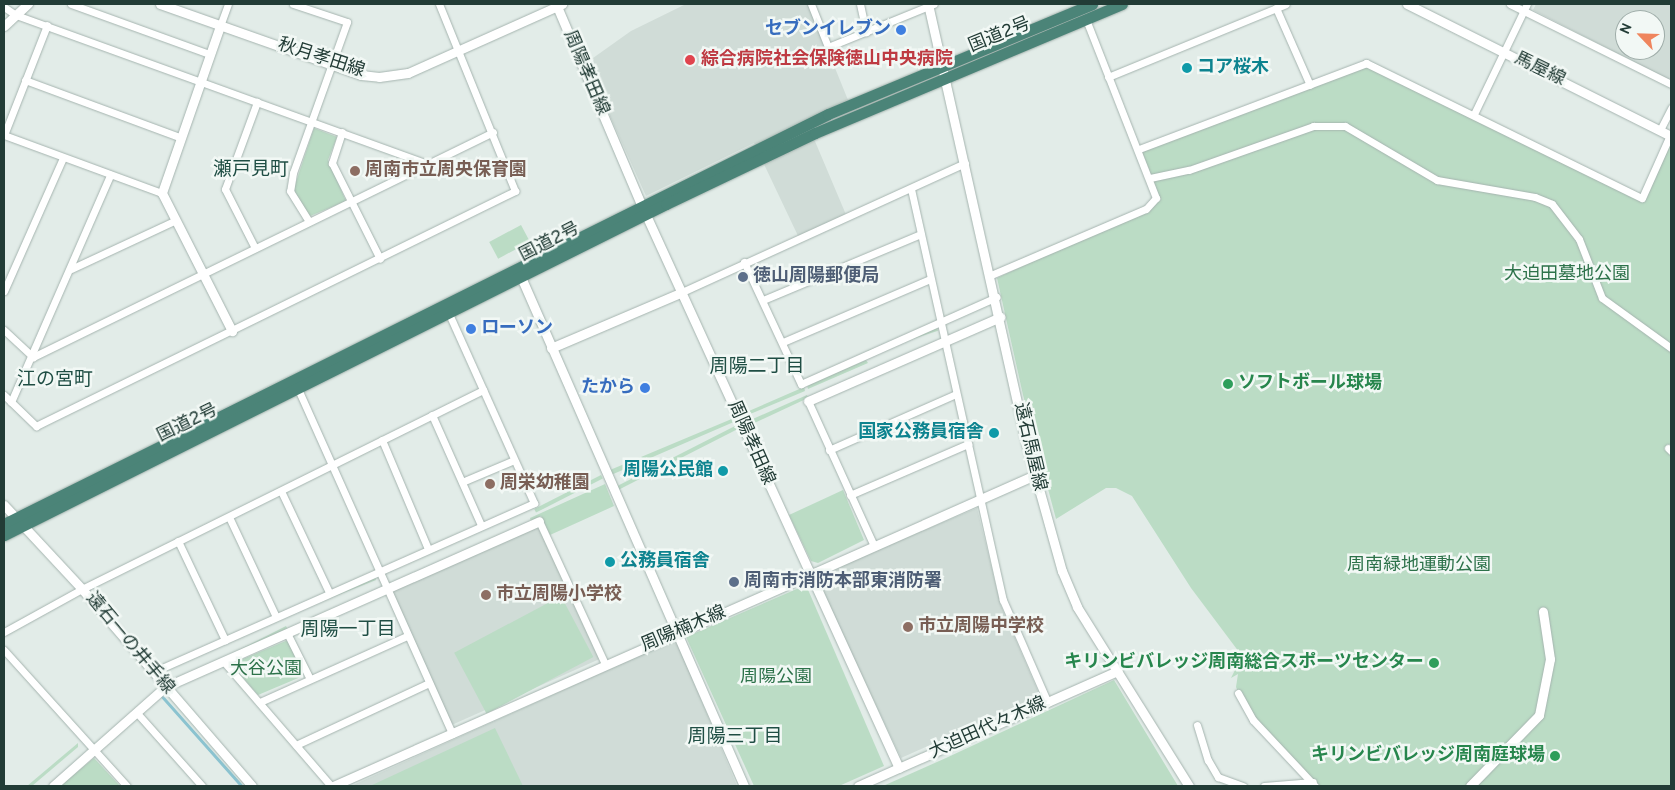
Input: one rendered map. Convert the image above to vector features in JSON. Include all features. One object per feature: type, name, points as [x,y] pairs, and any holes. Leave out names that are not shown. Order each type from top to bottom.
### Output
[{"type":"highway","name":"国道2号","points":[[4,535],[20,520],[643,209],[1092,4]]},
{"type":"highway","name":"国道2号","points":[[945,71],[1122,4]]},
{"type":"highway","name":"国道2号","points":[[4,524],[20,520],[298,389],[521,277],[643,209]]},
{"type":"street","points":[[4,26],[28,4]]},
{"type":"street","points":[[71,4],[209,54]]},
{"type":"street","name":"秋月孝田線","points":[[160,4],[361,75],[394,76],[462,52],[559,5]]},
{"type":"street","points":[[228,4],[179,137],[162,193],[201,275],[232,331]]},
{"type":"street","points":[[293,4],[347,22],[290,191],[308,222]]},
{"type":"street","points":[[4,395],[36,426],[380,259],[515,191],[462,52],[439,4]]},
{"type":"street","points":[[811,4],[828,48],[930,4]]},
{"type":"street","points":[[860,4],[866,32]]},
{"type":"street","name":"遠石馬屋線","points":[[930,4],[1035,475],[1062,571],[1078,607],[1189,786]]},
{"type":"street","points":[[1108,77],[1286,4]]},
{"type":"street","name":"馬屋線","points":[[1407,4],[1670,135]]},
{"type":"street","points":[[1510,4],[1525,7],[1671,84]]},
{"type":"street","name":"周陽孝田線","points":[[559,5],[643,209],[899,768]]},
{"type":"street","points":[[4,7],[16,15],[425,163]]},
{"type":"street","points":[[1474,114],[1525,7]]},
{"type":"street","points":[[1276,8],[1310,85]]},
{"type":"street","points":[[990,275],[1146,209],[1156,198],[1139,149],[1108,77],[1086,19]]},
{"type":"street","points":[[48,25],[4,135],[162,193]]},
{"type":"street","points":[[1139,149],[1310,85],[1372,64],[1642,198],[1670,135]]},
{"type":"street","points":[[25,80],[179,137]]},
{"type":"street","points":[[255,248],[225,189],[257,102]]},
{"type":"street","points":[[1660,130],[1671,108]]},
{"type":"street","points":[[1150,178],[1188,170],[1313,126],[1345,126],[1437,180],[1535,196],[1552,204],[1579,239],[1602,298],[1671,348]]},
{"type":"street","points":[[342,132],[332,163],[380,259]]},
{"type":"street","points":[[33,357],[308,222],[351,203],[425,163],[493,132]]},
{"type":"street","points":[[4,291],[63,158]]},
{"type":"street","points":[[551,348],[682,292],[744,262],[911,189],[965,163]]},
{"type":"street","points":[[11,402],[33,357],[110,174]]},
{"type":"street","points":[[911,189],[1003,600],[1048,703]]},
{"type":"street","points":[[71,269],[174,221]]},
{"type":"street","points":[[763,300],[921,234]]},
{"type":"street","points":[[744,262],[801,384],[996,297]]},
{"type":"street","points":[[521,277],[679,633],[744,786]]},
{"type":"street","points":[[783,342],[930,279]]},
{"type":"street","points":[[153,672],[534,502],[449,314]]},
{"type":"street","points":[[874,546],[808,401],[1000,317]]},
{"type":"street","points":[[4,330],[33,357]]},
{"type":"street","points":[[298,389],[427,684],[452,734]]},
{"type":"street","points":[[4,632],[82,589],[483,390]]},
{"type":"street","points":[[829,450],[956,394]]},
{"type":"street","points":[[432,414],[481,525]]},
{"type":"street","points":[[382,440],[428,549]]},
{"type":"street","points":[[850,495],[968,444]]},
{"type":"street","points":[[462,482],[514,460]]},
{"type":"street","name":"周陽楠木線","points":[[332,786],[1035,475]]},
{"type":"street","points":[[281,491],[329,592]]},
{"type":"street","name":"遠石一の井手線","points":[[4,505],[20,520],[82,589],[252,786]]},
{"type":"street","points":[[229,517],[276,617]]},
{"type":"street","points":[[53,786],[95,751],[165,687],[288,635],[539,521],[605,664]]},
{"type":"street","points":[[178,541],[225,640]]},
{"type":"street","points":[[1470,786],[1539,715],[1550,659],[1543,612]]},
{"type":"street","points":[[288,635],[310,679]]},
{"type":"street","points":[[260,702],[407,636]]},
{"type":"street","points":[[4,650],[127,786]]},
{"type":"street","points":[[224,662],[332,786]]},
{"type":"street","name":"大迫田代々木線","points":[[858,786],[1118,671]]},
{"type":"street","points":[[296,745],[427,684]]},
{"type":"street","points":[[1238,693],[1253,720],[1314,784]]},
{"type":"street","points":[[137,713],[202,786]]},
{"type":"street","points":[[1197,725],[1208,760],[1218,777],[1243,786]]},
{"type":"street","points":[[1264,786],[1314,784]]},
{"type":"shaded area","points":[[686,4],[809,4],[848,100],[806,120],[847,217],[799,238],[754,143],[646,196],[586,63],[631,31]]},
{"type":"shaded area","points":[[1536,4],[1671,4],[1671,81],[1630,60],[1665,60],[1665,10],[1615,10],[1615,52],[1533,10]]},
{"type":"shaded area","points":[[977,508],[1001,606],[1040,696],[901,758],[815,576]]},
{"type":"shaded area","points":[[539,523],[600,659],[452,725],[391,589]]},
{"type":"shaded area","points":[[676,639],[737,786],[351,786]]},
{"type":"green space","name":"周南緑地運動公園","points":[[1372,62],[1640,198],[1671,141],[1671,786],[1315,786],[1251,720],[1236,687],[1238,674],[1231,678],[1242,656],[1191,588],[1132,496],[1116,488],[1106,488],[1056,519],[1023,395],[997,278],[1149,208],[1155,199],[1138,150]]},
{"type":"green space","points":[[314,128],[337,137],[328,160],[346,201],[308,217],[293,191]]},
{"type":"green space","points":[[521,225],[530,242],[498,259],[489,242]]},
{"type":"green space","points":[[937,328],[938,331],[868,353],[868,351]]},
{"type":"green space","points":[[866,360],[868,363],[808,389],[807,385]]},
{"type":"green space","points":[[804,387],[805,391],[743,417],[742,414]]},
{"type":"green space","points":[[807,395],[808,398],[748,426],[746,422]]},
{"type":"green space","points":[[734,418],[736,421],[611,475],[610,470]]},
{"type":"green space","points":[[737,425],[739,429],[618,490],[616,487]]},
{"type":"green space","points":[[601,475],[603,479],[536,513],[534,509]]},
{"type":"green space","points":[[605,484],[614,506],[550,535],[541,516],[531,521],[530,518]]},
{"type":"green space","points":[[843,490],[864,540],[818,563],[811,561],[789,515]]},
{"type":"green space","points":[[375,577],[376,580],[278,619]]},
{"type":"green space","name":"周陽公園","points":[[806,585],[884,766],[839,786],[754,786],[686,637]]},
{"type":"green space","points":[[561,596],[593,657],[487,714],[454,653]]},
{"type":"green space","points":[[286,626],[288,630],[173,688],[171,685]]},
{"type":"green space","name":"大谷公園","points":[[288,640],[303,676],[258,695],[231,664]]},
{"type":"green space","points":[[1114,680],[1178,786],[883,786],[946,758]]},
{"type":"green space","points":[[495,728],[523,786],[370,786]]},
{"type":"green space","points":[[78,743],[78,747],[32,786],[27,786]]},
{"type":"green space","points":[[94,758],[120,786],[60,786]]},
{"type":"waterway","points":[[162,696],[242,786]]},
{"type":"place","name":"セブンイレブン","points":[[901,30]]},
{"type":"place","name":"綜合病院社会保険徳山中央病院","points":[[690,60]]},
{"type":"place","name":"コア桜木","points":[[1187,68]]},
{"type":"place","name":"周南市立周央保育園","points":[[355,171]]},
{"type":"place","name":"徳山周陽郵便局","points":[[743,277]]},
{"type":"place","name":"ローソン","points":[[471,329]]},
{"type":"place","name":"ソフトボール球場","points":[[1228,384]]},
{"type":"place","name":"たから","points":[[645,388]]},
{"type":"place","name":"国家公務員宿舎","points":[[994,433]]},
{"type":"place","name":"周陽公民館","points":[[723,471]]},
{"type":"place","name":"周栄幼稚園","points":[[490,484]]},
{"type":"place","name":"公務員宿舎","points":[[610,562]]},
{"type":"place","name":"周南市消防本部東消防署","points":[[734,582]]},
{"type":"place","name":"市立周陽小学校","points":[[486,595]]},
{"type":"place","name":"市立周陽中学校","points":[[908,627]]},
{"type":"place","name":"キリンビバレッジ周南総合スポーツセンター","points":[[1434,663]]},
{"type":"place","name":"キリンビバレッジ周南庭球場","points":[[1555,756]]},
{"type":"district","name":"瀬戸見町","points":[[251,171]]},
{"type":"district","name":"周陽二丁目","points":[[757,368]]},
{"type":"district","name":"江の宮町","points":[[55,381]]},
{"type":"district","name":"周陽一丁目","points":[[348,631]]},
{"type":"district","name":"周陽三丁目","points":[[735,738]]},
{"type":"park label","name":"大迫田墓地公園","points":[[1567,275]]}]
